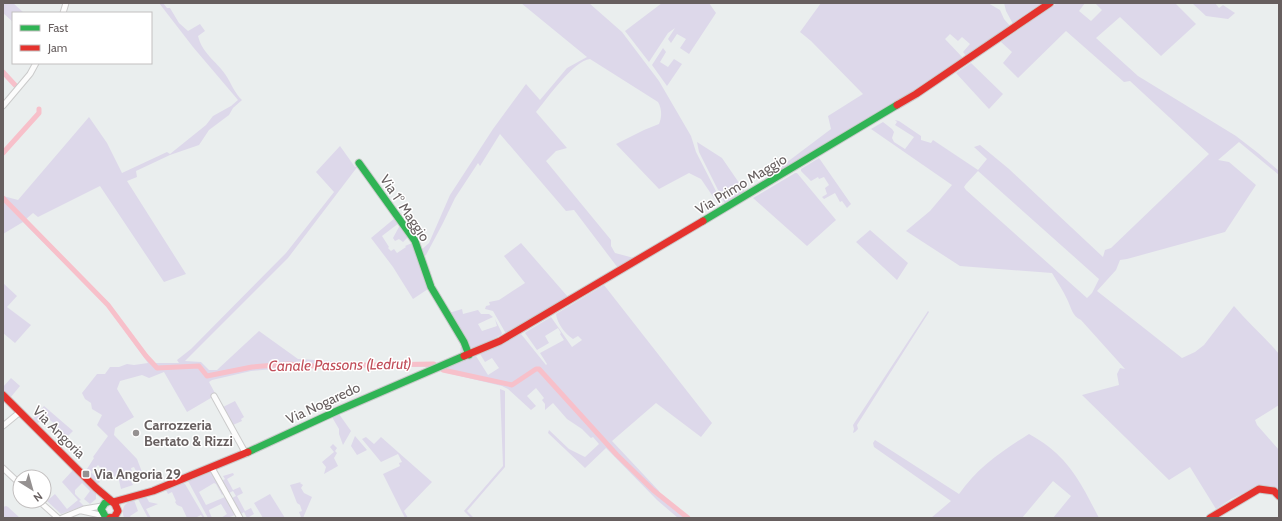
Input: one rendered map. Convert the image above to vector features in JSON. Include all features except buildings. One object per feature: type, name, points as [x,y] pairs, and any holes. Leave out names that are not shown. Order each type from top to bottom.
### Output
[{"type":"street","name":"Via Primo Maggio","points":[[438,368],[500,341],[527,326],[916,94],[1050,3]]},
{"type":"street","points":[[3,106],[30,74],[35,64]]},
{"type":"street","name":"Via 1° Maggio","points":[[359,163],[415,241],[431,287],[464,342],[469,355]]},
{"type":"street","name":"Via Nogaredo","points":[[112,502],[153,490],[212,468],[246,454],[339,410],[438,368]]},
{"type":"street","name":"Via Angoria","points":[[3,396],[112,502]]},
{"type":"street","points":[[214,396],[246,454]]},
{"type":"street","points":[[3,426],[20,412]]},
{"type":"street","points":[[3,468],[12,476]]},
{"type":"street","points":[[212,468],[240,518]]},
{"type":"street","name":"Via Angoria","points":[[96,488],[101,495],[103,505]]},
{"type":"street","points":[[1210,518],[1259,488],[1274,492],[1279,496]]},
{"type":"street","name":"Via Nogaredo","points":[[119,513],[130,497]]},
{"type":"street","points":[[62,518],[80,511],[89,508],[112,502],[119,513],[115,516],[108,517],[80,511]]},
{"type":"street","points":[[103,505],[102,512],[108,517]]},
{"type":"street","points":[[48,509],[58,518]]},
{"type":"shaded area","points":[[3,3],[13,3],[23,12],[12,12],[12,21],[3,13]]},
{"type":"shaded area","points":[[159,3],[163,3],[167,8],[170,8],[179,23],[188,31],[200,24],[205,31],[198,36],[200,42],[225,74],[242,100],[233,108],[229,115],[209,130],[199,145],[170,155],[136,171],[137,177],[127,181],[186,274],[164,282],[100,186],[38,217],[33,213],[25,220],[109,303],[154,363],[179,363],[177,360],[191,349],[286,253],[334,192],[316,172],[340,146],[355,167],[358,166],[288,258],[185,361],[201,362],[209,370],[217,370],[259,331],[298,359],[366,363],[439,363],[460,353],[461,346],[428,289],[413,299],[393,267],[371,238],[395,218],[399,223],[382,236],[389,247],[388,248],[391,251],[394,249],[397,253],[406,247],[405,246],[412,243],[464,349],[463,354],[429,367],[294,367],[251,371],[212,380],[209,382],[216,395],[187,412],[164,372],[149,378],[142,375],[120,381],[117,389],[134,417],[115,428],[114,435],[137,459],[142,472],[137,473],[134,467],[131,468],[132,472],[122,478],[122,480],[129,478],[133,485],[121,489],[118,476],[110,479],[98,465],[91,472],[100,482],[97,484],[85,472],[94,458],[93,457],[108,436],[97,425],[102,415],[92,409],[91,403],[85,399],[82,393],[97,374],[105,374],[110,367],[119,367],[127,364],[134,365],[148,363],[107,306],[23,222],[3,234],[3,196],[18,200],[89,117],[107,143],[122,173],[167,152],[170,154],[206,125],[213,116],[231,106],[238,100],[193,47]]},
{"type":"shaded area","points":[[521,3],[589,3],[622,32],[659,81],[691,136],[696,152],[717,193],[718,204],[701,179],[689,173],[659,189],[616,144],[659,124],[661,113],[658,102],[590,59],[583,61],[576,66],[561,81],[536,112],[567,148],[556,151],[546,161],[611,240],[611,246],[615,253],[634,258],[618,268],[574,210],[566,211],[500,134],[480,166],[478,163],[455,198],[426,255],[423,257],[421,250],[429,243],[450,195],[493,129],[526,84],[540,100],[567,68],[587,57]]},
{"type":"shaded area","points":[[662,3],[709,3],[716,13],[689,54],[680,48],[686,39],[677,34],[671,43],[668,39],[675,28],[668,33],[649,62],[625,31]]},
{"type":"shaded area","points":[[821,3],[988,3],[1000,10],[1004,19],[1010,26],[967,57],[963,52],[970,44],[962,37],[958,41],[950,34],[945,39],[964,59],[876,115],[748,192],[831,129],[828,116],[863,94],[811,41],[800,32]]},
{"type":"shaded area","points":[[1004,3],[1043,3],[1013,24],[1006,11]]},
{"type":"shaded area","points":[[1057,3],[1085,3],[1079,11],[1091,21],[1102,10],[1095,3],[1175,3],[1196,24],[1161,56],[1120,17],[1096,38],[1138,76],[1236,136],[1279,171],[1279,175],[1239,142],[1218,160],[1229,162],[1256,185],[1225,232],[1120,260],[1116,270],[1097,291],[1182,358],[1195,352],[1204,345],[1234,306],[1274,348],[1279,354],[1279,405],[1255,420],[1257,425],[1279,450],[1279,493],[1259,486],[1231,499],[1216,509],[1190,467],[1169,480],[1082,395],[1119,385],[1117,374],[1120,368],[1125,369],[1074,314],[1052,273],[960,266],[906,231],[930,211],[952,185],[871,129],[883,122],[894,132],[892,138],[894,142],[905,149],[914,137],[895,125],[897,122],[895,120],[899,121],[921,136],[921,140],[931,143],[933,140],[978,170],[987,159],[974,147],[980,145],[1009,169],[1103,257],[1105,250],[1111,248],[1209,154],[1130,81],[1124,82],[1066,31],[1018,78],[1003,63],[1012,52],[1001,42]],"holes":[[[978,171],[1099,279],[1092,293],[1087,298],[966,190],[964,187],[966,184]]]},
{"type":"shaded area","points":[[1192,3],[1215,3],[1219,8],[1223,5],[1235,13],[1228,19],[1206,16]]},
{"type":"shaded area","points":[[663,48],[666,52],[660,62],[668,67],[674,59],[682,64],[667,86],[652,65]]},
{"type":"shaded area","points":[[971,63],[1003,94],[989,109],[956,73]]},
{"type":"shaded area","points":[[697,142],[722,158],[746,193],[725,204],[699,152]]},
{"type":"shaded area","points":[[819,158],[851,204],[847,208],[842,201],[840,202],[835,193],[824,199],[822,197],[827,194],[825,188],[829,185],[824,177],[819,179],[818,177],[811,181],[801,171],[801,169]]},
{"type":"shaded area","points":[[797,173],[836,220],[807,246],[753,198]]},
{"type":"shaded area","points":[[400,225],[409,236],[403,242],[399,239],[395,241],[393,238]]},
{"type":"shaded area","points":[[870,230],[908,263],[897,280],[856,242]]},
{"type":"shaded area","points":[[521,243],[568,297],[507,333],[493,311],[485,309],[486,306],[490,305],[489,302],[499,300],[525,283],[504,256]]},
{"type":"shaded area","points":[[3,283],[17,296],[7,307],[31,325],[15,343],[3,333]]},
{"type":"shaded area","points":[[604,285],[712,423],[701,437],[656,403],[612,441],[659,491],[662,499],[666,498],[690,518],[678,518],[657,500],[606,448],[585,468],[548,433],[549,430],[569,449],[585,457],[599,444],[593,437],[591,438],[582,429],[567,419],[553,403],[545,410],[545,404],[542,400],[544,398],[536,388],[527,396],[536,406],[531,410],[508,389],[502,386],[440,370],[476,356],[488,375],[499,368],[492,358],[485,362],[480,354],[521,334],[546,365],[547,364],[540,353],[564,340],[558,328],[545,336],[549,343],[537,350],[525,333],[551,317],[572,347],[582,340],[578,336],[573,339],[567,334],[560,325],[556,314]]},
{"type":"shaded area","points":[[462,309],[463,314],[478,310],[481,314],[489,314],[493,317],[478,324],[482,331],[497,326],[495,319],[502,333],[501,335],[470,350],[449,313]]},
{"type":"shaded area","points":[[928,311],[929,312],[857,425],[858,429],[853,433],[853,425]]},
{"type":"shaded area","points":[[11,378],[20,386],[10,398],[3,391],[3,387]]},
{"type":"shaded area","points":[[500,389],[505,391],[505,467],[467,511],[474,518],[471,518],[464,511],[503,466]]},
{"type":"shaded area","points":[[235,401],[244,417],[241,419],[242,421],[233,425],[223,407]]},
{"type":"shaded area","points":[[44,406],[73,431],[65,439],[53,429],[56,425],[45,416],[37,424],[32,420]]},
{"type":"shaded area","points":[[339,414],[351,431],[343,445],[339,434],[339,429],[332,417]]},
{"type":"shaded area","points":[[1029,434],[1047,445],[1065,462],[1078,480],[1099,518],[1053,518],[1071,496],[1053,481],[1022,518],[931,518],[951,501],[874,447],[873,443],[875,440],[959,494],[966,484],[991,460]]},
{"type":"shaded area","points":[[355,436],[367,450],[357,455],[351,446]]},
{"type":"shaded area","points":[[366,437],[374,444],[381,437],[432,482],[404,511],[408,518],[405,518],[383,474],[400,466],[399,463],[402,462],[398,454],[381,462],[362,439]]},
{"type":"shaded area","points":[[333,444],[337,448],[335,451],[337,453],[334,458],[338,466],[324,474],[326,467],[322,462],[334,452],[330,447]]},
{"type":"shaded area","points":[[73,470],[94,490],[96,493],[96,499],[90,504],[84,499],[90,491],[82,483],[75,490],[75,494],[84,506],[61,514],[52,506],[52,497],[55,494],[67,509],[78,500],[62,482]]},
{"type":"shaded area","points":[[211,472],[223,494],[222,495],[214,483],[199,492],[206,505],[225,497],[235,515],[227,518],[221,518],[227,514],[221,504],[209,510],[212,518],[208,518],[188,481]]},
{"type":"shaded area","points":[[233,473],[234,475],[227,479],[233,490],[240,487],[243,493],[237,496],[245,511],[251,508],[254,514],[249,518],[247,518],[244,512],[241,514],[232,498],[236,496],[233,491],[229,493],[222,481],[225,479],[223,476]]},
{"type":"shaded area","points":[[301,482],[300,483],[303,485],[301,488],[304,493],[312,497],[303,518],[300,518],[299,512],[302,511],[290,485]]},
{"type":"shaded area","points":[[183,483],[205,518],[201,515],[195,518],[187,518],[182,507],[177,505],[175,502],[176,501],[172,492],[168,494],[166,490]]},
{"type":"shaded area","points":[[270,494],[285,518],[263,518],[254,503]]},
{"type":"shaded area","points":[[144,497],[147,498],[149,502],[158,504],[146,509],[151,518],[148,518],[138,499]]},
{"type":"shaded area","points":[[134,500],[138,511],[130,516],[131,518],[124,518],[124,506],[128,502]]},
{"type":"shaded area","points":[[6,506],[20,518],[3,518],[3,507]]},
{"type":"waterway","points":[[3,72],[15,85]]},
{"type":"waterway","name":"Canale Passons (Ledrut)","points":[[3,153],[39,113],[39,109]]},
{"type":"waterway","name":"Canale Passons (Ledrut)","points":[[3,198],[108,305],[146,356],[157,368],[199,366],[207,376],[252,367],[288,364],[309,366],[434,364],[443,370],[512,385],[536,369],[539,369],[617,455],[653,490],[688,518]]},
{"type":"traffic: fast","points":[[703,221],[897,105]]},
{"type":"traffic: fast","points":[[359,163],[415,241],[431,287],[464,342],[469,355]]},
{"type":"traffic: fast","points":[[248,452],[339,410],[464,356]]},
{"type":"traffic: fast","points":[[110,501],[105,503],[101,509],[105,516],[110,518]]},
{"type":"traffic: jam","points":[[897,105],[916,94],[1050,3]]},
{"type":"traffic: jam","points":[[464,356],[500,341],[703,221]]},
{"type":"traffic: jam","points":[[3,395],[96,488],[115,504],[118,511],[115,516],[110,518]]},
{"type":"traffic: jam","points":[[113,502],[153,491],[248,452]]},
{"type":"traffic: jam","points":[[1210,518],[1259,489],[1274,491],[1279,496]]},
{"type":"place","name":"Carrozzeria Bertato & Rizzi","points":[[136,433]]},
{"type":"place","name":"Via Angoria 29","points":[[86,474]]}]
